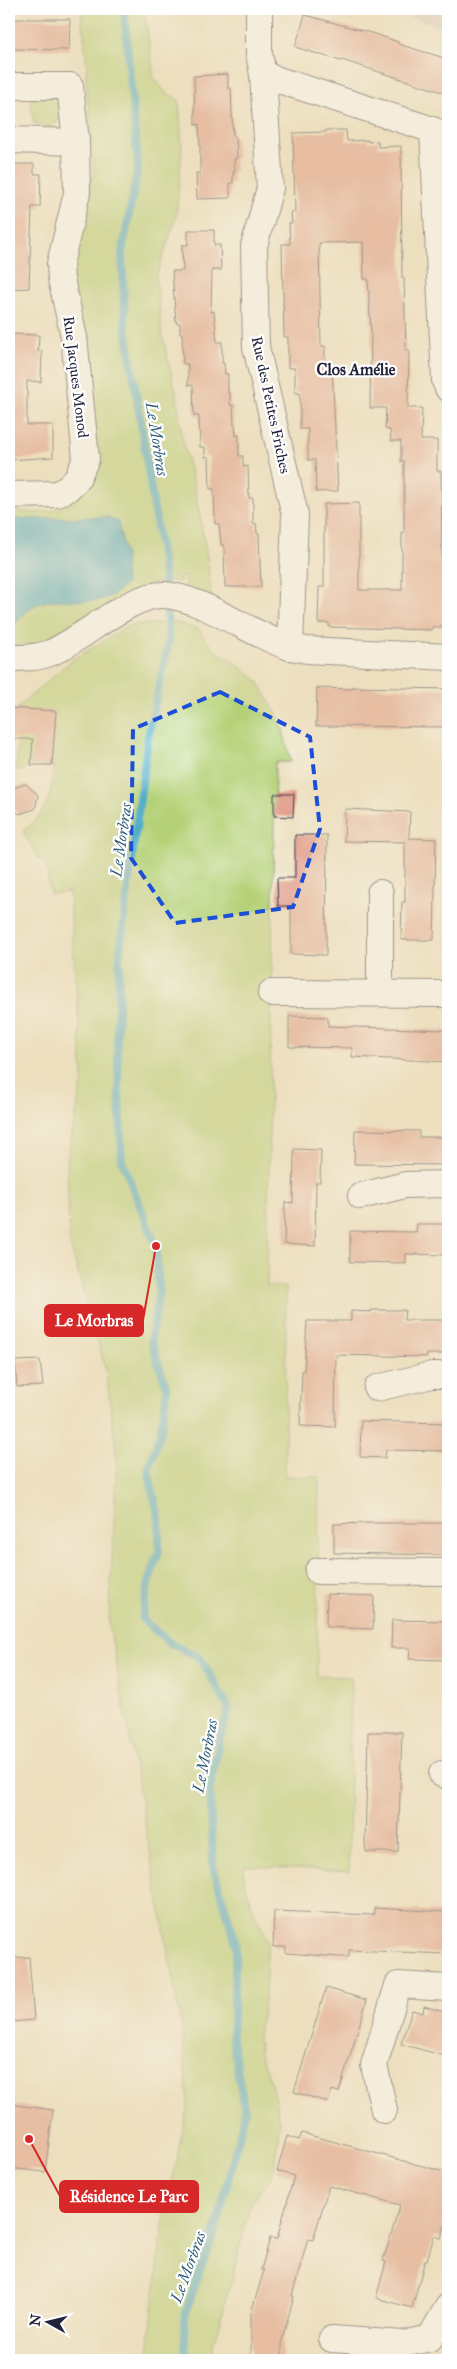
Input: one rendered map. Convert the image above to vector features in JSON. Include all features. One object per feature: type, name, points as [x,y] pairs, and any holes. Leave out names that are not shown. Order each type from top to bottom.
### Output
[{"type":"street","name":"Rue des Petites Friches","points":[[259,9],[259,53],[263,75],[270,188],[254,246],[256,347],[295,515],[290,647]]},
{"type":"street","points":[[263,75],[433,130],[445,381],[448,388]]},
{"type":"street","name":"Rue Jacques Monod","points":[[9,86],[70,86],[76,142],[77,193],[60,264],[61,279],[74,337],[86,459],[77,479],[62,492],[57,494],[9,495]]},
{"type":"street","points":[[9,140],[76,142]]},
{"type":"street","points":[[9,658],[31,658],[51,653],[143,598],[163,594],[185,598],[273,642],[290,647],[307,650],[448,657]]},
{"type":"street","points":[[380,893],[380,993]]},
{"type":"street","points":[[271,993],[448,994]]},
{"type":"street","points":[[361,1196],[405,1185],[448,1184]]},
{"type":"street","points":[[377,1388],[432,1375],[448,1375]]},
{"type":"street","points":[[318,1571],[448,1572]]},
{"type":"street","points":[[384,2110],[374,2065],[398,1985],[448,1988]]},
{"type":"street","points":[[332,2339],[403,2344],[430,2338],[448,2307]]},
{"type":"highlighted area","points":[[220,692],[310,737],[320,829],[293,907],[175,923],[131,858],[133,729]]},
{"type":"shaded area","points":[[383,9],[448,9],[448,29]]},
{"type":"green space","points":[[81,9],[144,9],[154,77],[165,92],[179,100],[182,149],[176,218],[156,277],[162,334],[177,396],[182,437],[195,489],[207,556],[212,602],[186,588],[185,576],[180,577],[180,582],[164,580],[143,587],[57,638],[36,644],[9,647],[9,511],[44,512],[54,510],[73,501],[93,479],[99,459],[94,450],[69,267],[94,174]]},
{"type":"green space","points":[[54,96],[58,101],[61,118],[52,127],[34,123],[30,103],[32,98]]},
{"type":"green space","points":[[174,622],[198,629],[214,650],[236,663],[258,681],[281,722],[291,762],[275,762],[267,1286],[286,1287],[285,1476],[319,1477],[317,1676],[351,1677],[349,1871],[244,1866],[244,1880],[253,1910],[268,1940],[265,1995],[258,2036],[259,2051],[272,2087],[280,2122],[273,2175],[251,2202],[213,2345],[215,2360],[147,2360],[163,2224],[188,2105],[182,2030],[109,1624],[117,1459],[106,1371],[69,1241],[67,1160],[83,1078],[69,892],[50,894],[46,863],[38,858],[23,831],[38,817],[47,803],[53,766],[31,765],[24,770],[16,770],[19,706],[72,660],[130,625]]},
{"type":"water","points":[[108,517],[118,522],[125,555],[126,584],[107,598],[86,601],[55,600],[34,606],[9,631],[9,519]]},
{"type":"building","points":[[305,15],[375,34],[398,42],[398,44],[448,59],[448,94],[295,47]]},
{"type":"building","points":[[9,19],[70,19],[69,50],[9,49]]},
{"type":"building","points":[[228,74],[228,88],[231,88],[233,137],[236,137],[237,159],[234,159],[235,172],[233,172],[233,183],[230,183],[230,198],[197,199],[196,173],[200,173],[200,149],[199,124],[195,125],[194,76]]},
{"type":"building","points":[[326,130],[346,130],[347,141],[378,141],[378,147],[401,146],[402,278],[404,278],[406,351],[409,351],[408,408],[422,408],[421,440],[437,440],[437,471],[441,471],[443,627],[432,627],[432,630],[329,627],[329,623],[318,623],[319,587],[324,587],[324,504],[359,503],[359,590],[402,590],[402,533],[404,533],[404,461],[401,461],[401,441],[391,441],[390,430],[385,429],[386,408],[370,408],[371,332],[368,279],[364,279],[363,242],[319,243],[321,346],[325,346],[325,367],[332,367],[338,491],[316,492],[315,460],[308,460],[308,429],[300,429],[300,393],[295,393],[295,368],[288,368],[288,337],[284,337],[282,244],[290,244],[289,223],[292,223],[291,212],[295,212],[293,133],[326,132]]},
{"type":"building","points":[[11,164],[34,164],[34,174],[41,174],[40,207],[32,207],[29,288],[9,289],[9,189]]},
{"type":"building","points":[[188,230],[214,230],[214,245],[220,245],[221,270],[212,270],[211,312],[214,311],[217,342],[222,342],[222,363],[224,363],[225,374],[228,374],[228,394],[230,394],[230,405],[233,405],[236,436],[239,435],[239,456],[243,456],[243,467],[248,466],[249,498],[253,498],[253,524],[256,523],[257,534],[259,534],[261,587],[225,587],[224,545],[221,545],[219,524],[215,524],[214,489],[210,489],[209,457],[205,457],[205,447],[200,447],[199,416],[194,416],[193,385],[188,385],[188,364],[183,364],[182,333],[180,333],[180,323],[176,323],[172,271],[183,271],[182,245],[188,245]]},
{"type":"building","points":[[9,334],[39,335],[38,351],[42,351],[41,382],[27,381],[27,425],[53,425],[53,457],[9,460]]},
{"type":"building","points":[[352,687],[448,689],[448,727],[316,726],[317,688],[352,689]]},
{"type":"building","points":[[9,708],[56,711],[52,765],[31,765],[33,739],[9,739]]},
{"type":"building","points":[[26,784],[38,795],[35,809],[19,814],[9,804],[13,788]]},
{"type":"building","points":[[274,794],[294,794],[293,817],[274,816]]},
{"type":"building","points":[[345,809],[410,812],[409,838],[436,839],[434,940],[401,940],[402,902],[405,902],[405,842],[344,841]]},
{"type":"building","points":[[295,835],[327,835],[326,955],[291,954],[291,906],[278,906],[277,878],[295,878]]},
{"type":"building","points":[[289,1016],[328,1017],[328,1026],[445,1030],[445,1033],[448,1034],[448,1062],[352,1057],[352,1048],[289,1047]]},
{"type":"building","points":[[355,1130],[419,1131],[419,1137],[448,1137],[448,1165],[354,1164]]},
{"type":"building","points":[[294,1149],[321,1150],[320,1182],[316,1182],[315,1246],[284,1244],[285,1202],[293,1203]]},
{"type":"building","points":[[417,1224],[448,1224],[448,1255],[406,1254],[406,1263],[350,1262],[350,1231],[416,1232]]},
{"type":"building","points":[[371,1310],[405,1310],[404,1320],[448,1320],[448,1354],[427,1354],[427,1357],[336,1355],[335,1427],[300,1426],[302,1371],[304,1371],[307,1321],[351,1321],[351,1311],[371,1312]]},
{"type":"building","points":[[40,1360],[43,1386],[17,1387],[15,1361]]},
{"type":"building","points":[[361,1421],[448,1423],[448,1451],[386,1450],[385,1458],[360,1457]]},
{"type":"building","points":[[448,1523],[448,1555],[334,1553],[334,1524]]},
{"type":"building","points":[[327,1594],[374,1596],[373,1629],[326,1627]]},
{"type":"building","points":[[392,1620],[448,1621],[448,1660],[409,1659],[410,1648],[391,1648]]},
{"type":"building","points":[[368,1732],[402,1732],[398,1852],[366,1852]]},
{"type":"building","points":[[374,1908],[448,1912],[448,1954],[349,1950],[349,1957],[339,1957],[286,1953],[286,1947],[273,1947],[274,1911],[374,1915]]},
{"type":"building","points":[[29,1957],[34,2020],[9,2022],[9,1958]]},
{"type":"building","points":[[326,1988],[367,2000],[339,2092],[332,2090],[328,2102],[294,2092]]},
{"type":"building","points":[[424,2006],[448,2013],[448,2057],[401,2044],[412,2010],[423,2013]]},
{"type":"building","points":[[9,2104],[53,2110],[45,2172],[9,2168]]},
{"type":"building","points":[[302,2133],[448,2173],[448,2226],[445,2225],[441,2238],[434,2236],[427,2260],[425,2260],[412,2308],[376,2298],[386,2262],[383,2261],[400,2205],[329,2186],[313,2240],[308,2239],[292,2296],[294,2296],[282,2340],[282,2360],[251,2360],[251,2313],[264,2270],[261,2270],[270,2238],[277,2239],[294,2176],[277,2171],[287,2136],[299,2140]]},
{"type":"waterway","name":"Le Morbras","points":[[124,9],[138,167],[122,253],[125,322],[163,566],[169,640],[148,737],[120,950],[117,1041],[122,1161],[156,1246],[159,1290],[151,1340],[167,1389],[161,1431],[148,1470],[159,1519],[159,1551],[148,1585],[142,1619],[171,1644],[200,1658],[229,1708],[219,1741],[210,1788],[213,1867],[236,1944],[232,2039],[245,2112],[216,2229],[196,2280],[184,2320],[186,2360]]},
{"type":"place","name":"Le Morbras","points":[[156,1246]]},
{"type":"place","name":"Résidence Le Parc","points":[[29,2139]]},
{"type":"district","name":"Clos Amélie","points":[[356,369]]}]
